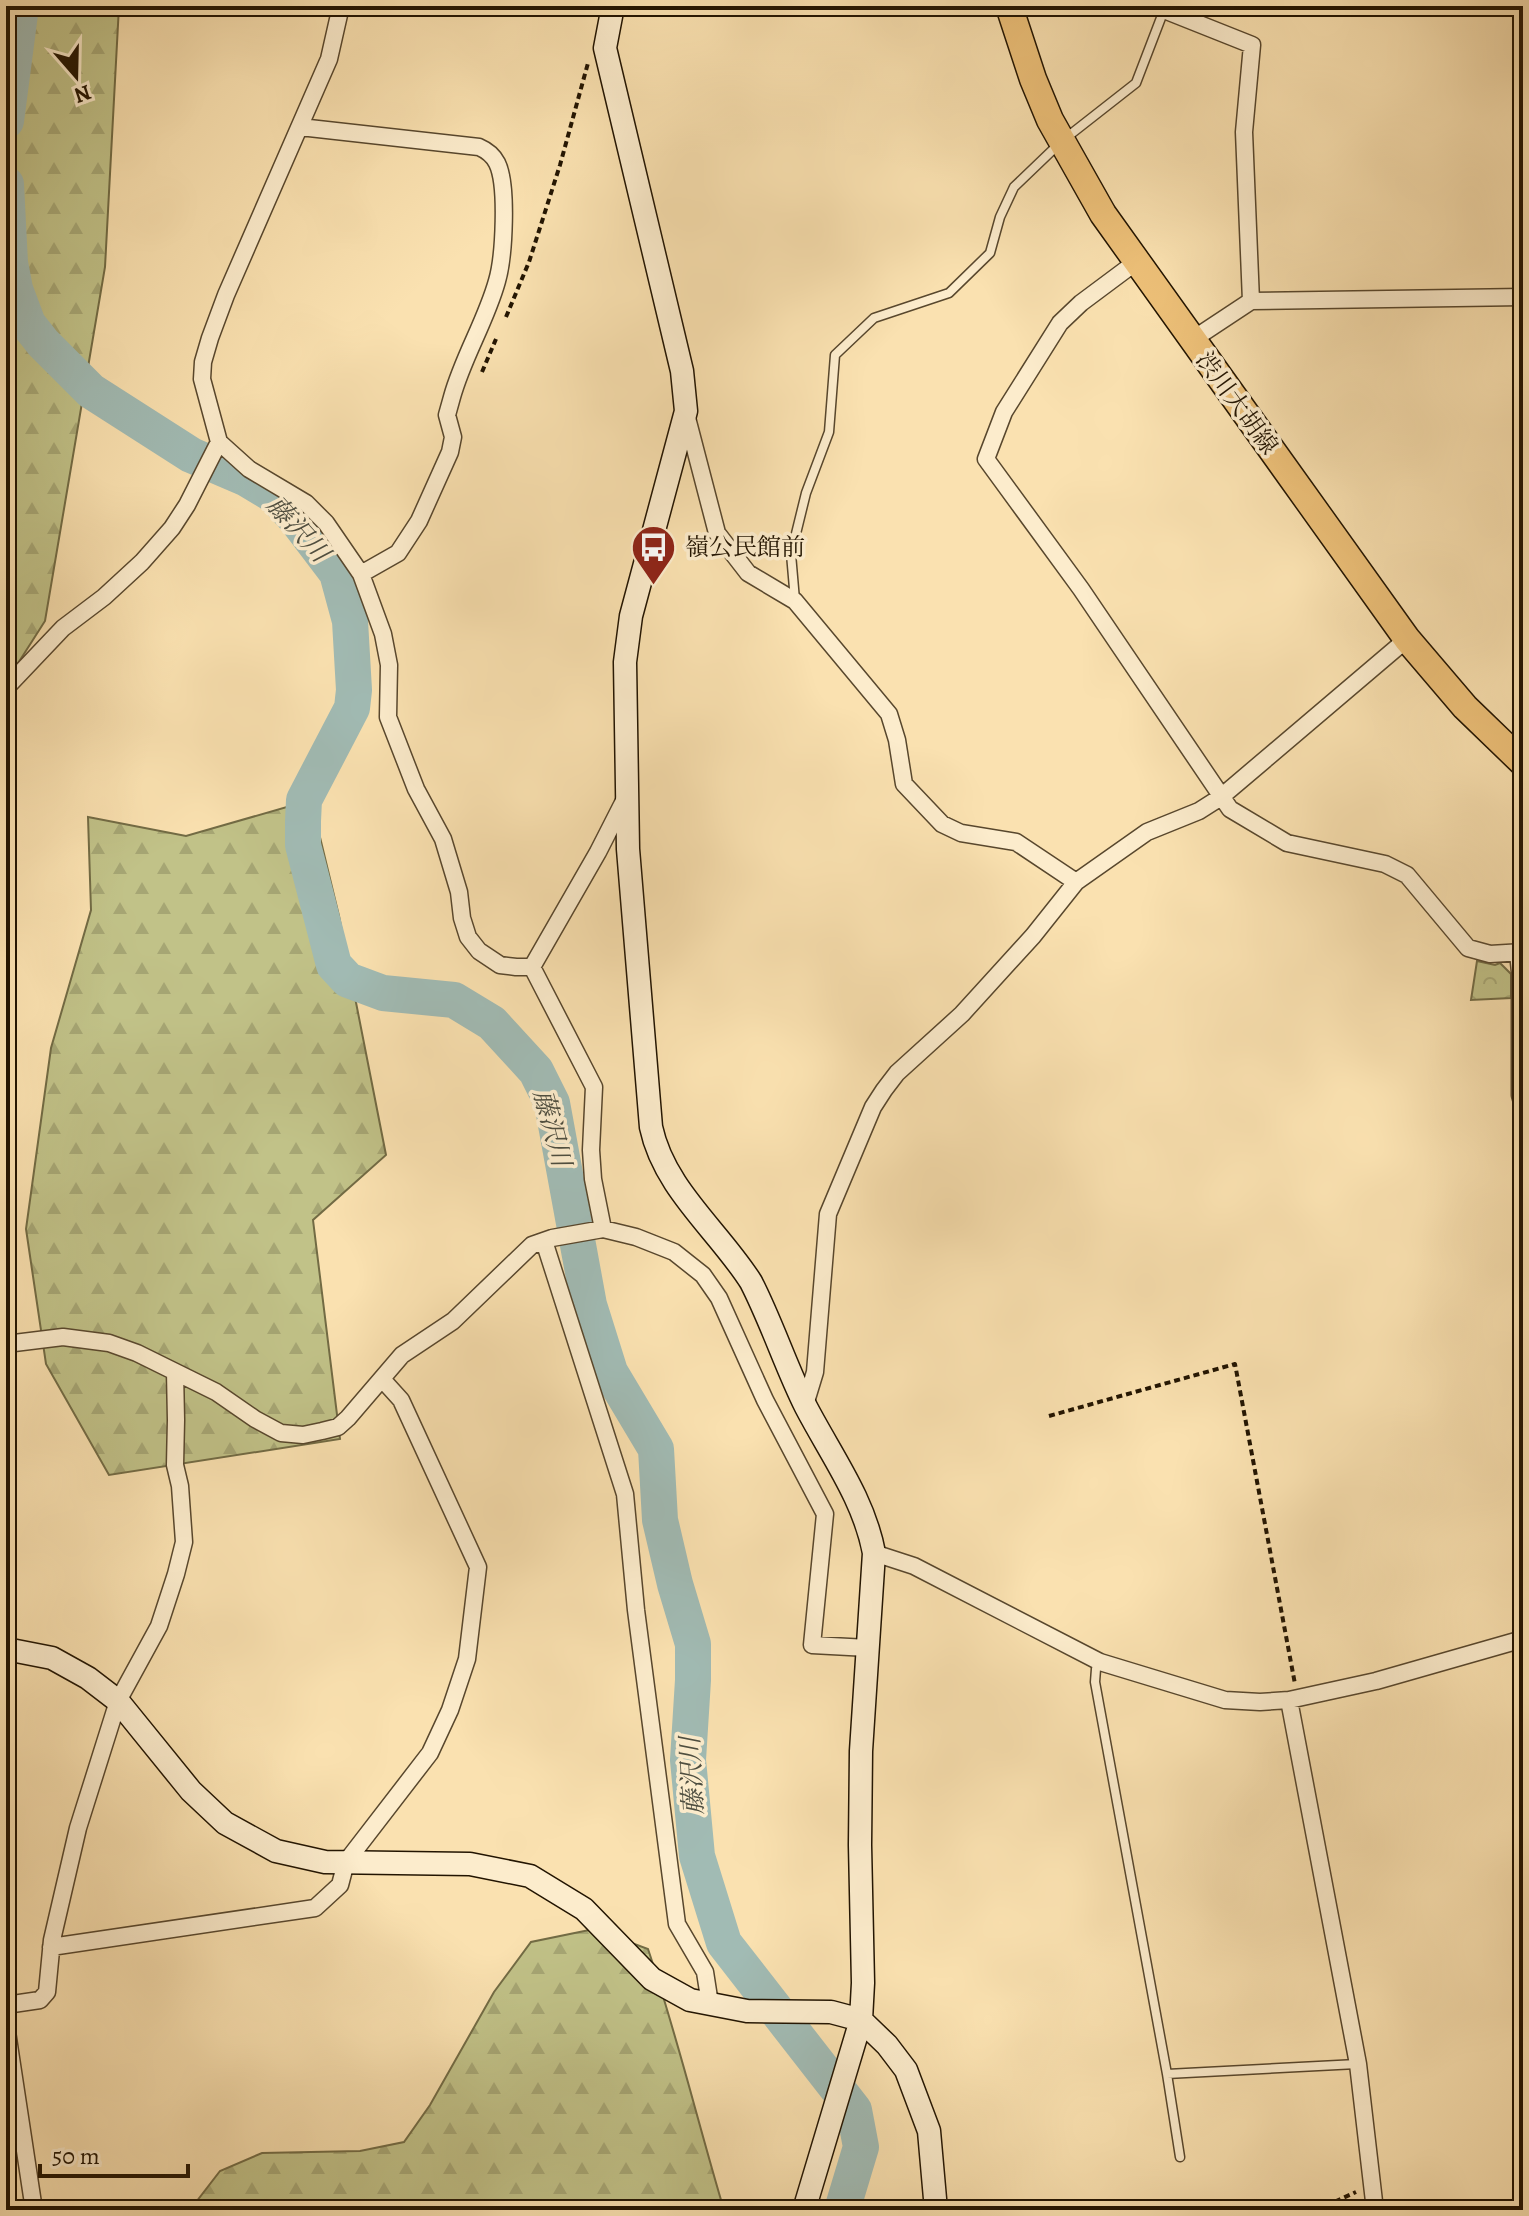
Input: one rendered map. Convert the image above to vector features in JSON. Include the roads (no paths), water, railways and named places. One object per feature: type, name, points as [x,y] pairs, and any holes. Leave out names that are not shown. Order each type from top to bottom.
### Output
[{"type":"main road","name":"渋川大胡線","points":[[1009,6],[1033,79],[1062,141],[1103,214],[1407,639],[1465,707],[1521,758]]},
{"type":"street","points":[[341,6],[329,59],[226,295],[206,350],[202,379],[219,442],[249,469],[306,503],[326,523],[361,574],[383,634],[389,665],[388,717],[416,789],[443,839],[459,892],[468,937],[479,951],[500,965],[532,967]]},
{"type":"street","points":[[613,6],[605,48],[682,371],[686,411],[717,533],[748,573],[795,601],[889,714],[904,784],[942,824],[961,833],[1016,842],[1076,882]]},
{"type":"street","points":[[1164,8],[1252,45],[1244,132],[1251,301]]},
{"type":"street","points":[[300,127],[479,147],[496,161],[501,175],[503,225],[498,277],[447,415],[453,437],[450,452],[429,501],[404,547],[361,574]]},
{"type":"street","points":[[1136,262],[1081,303],[1060,323],[1004,412],[986,459],[1081,589],[1221,797],[1238,815],[1287,843],[1385,864],[1407,875],[1468,948],[1490,954],[1520,952],[1520,1095],[1523,1106]]},
{"type":"street","points":[[1192,340],[1251,301],[1523,297]]},
{"type":"street","points":[[686,411],[631,616],[625,662],[628,849],[654,1142],[664,1167],[751,1282],[805,1405],[857,1500],[874,1553],[861,1751],[861,2020],[804,2210]]},
{"type":"street","points":[[6,688],[63,628],[104,597],[162,540],[187,505],[219,442]]},
{"type":"street","points":[[805,1405],[815,1372],[828,1214],[873,1107],[897,1073],[962,1014],[1033,936],[1076,882],[1147,832],[1199,811],[1221,797],[1407,639]]},
{"type":"street","points":[[532,967],[627,795]]},
{"type":"street","points":[[532,967],[594,1087],[591,1150],[599,1229]]},
{"type":"street","points":[[6,1344],[63,1337],[109,1343],[137,1353],[216,1392],[281,1433],[303,1435],[338,1427],[402,1355],[453,1321],[532,1245],[599,1229],[636,1237],[674,1252],[703,1275],[719,1298],[765,1400],[825,1514],[812,1645],[868,1648]]},
{"type":"street","points":[[548,1239],[625,1494],[636,1610],[677,1924],[705,1972],[710,2004]]},
{"type":"street","points":[[6,2005],[40,2000],[47,1992],[51,1947],[78,1828],[118,1701],[159,1626],[176,1574],[184,1542],[180,1486],[175,1465],[175,1372]]},
{"type":"street","points":[[51,1947],[315,1908],[340,1885],[346,1862],[430,1753],[450,1710],[467,1659],[478,1567],[401,1400],[382,1379]]},
{"type":"street","points":[[874,1553],[914,1566],[1100,1662],[1225,1700],[1260,1702],[1293,1699],[1376,1681],[1523,1639]]},
{"type":"street","points":[[6,1649],[52,1658],[88,1678],[118,1701],[191,1791],[225,1823],[276,1851],[325,1862],[470,1864],[530,1876],[584,1909],[652,1979],[690,2000],[747,2011],[841,2014],[861,2020],[887,2045],[906,2070],[929,2131],[936,2210]]},
{"type":"street","points":[[1293,1699],[1358,2064],[1375,2210]]},
{"type":"street","points":[[6,2025],[34,2210]]},
{"type":"lane","points":[[795,601],[791,554],[806,493],[829,432],[835,355],[874,318],[949,293],[990,253],[1000,217],[1014,187],[1062,141],[1136,83],[1164,8]]},
{"type":"lane","points":[[1100,1662],[1095,1682],[1180,2157]]},
{"type":"lane","points":[[1167,2074],[1358,2064]]},
{"type":"waterway","name":"藤沢川","points":[[6,121],[21,6]]},
{"type":"waterway","name":"藤沢川","points":[[6,184],[10,263],[15,289],[28,324],[43,343],[91,391],[191,455],[247,479],[275,496],[337,573],[350,621],[354,690],[352,708],[304,800],[303,821],[303,845],[334,965],[348,980],[383,993],[454,1000],[492,1023],[536,1071],[552,1103],[589,1305],[610,1372],[656,1449],[660,1520],[693,1644],[688,1760],[697,1856],[724,1943],[854,2110],[861,2147],[842,2210]]},
{"type":"place","name":"嶺公民館前","points":[[654,586]]}]
